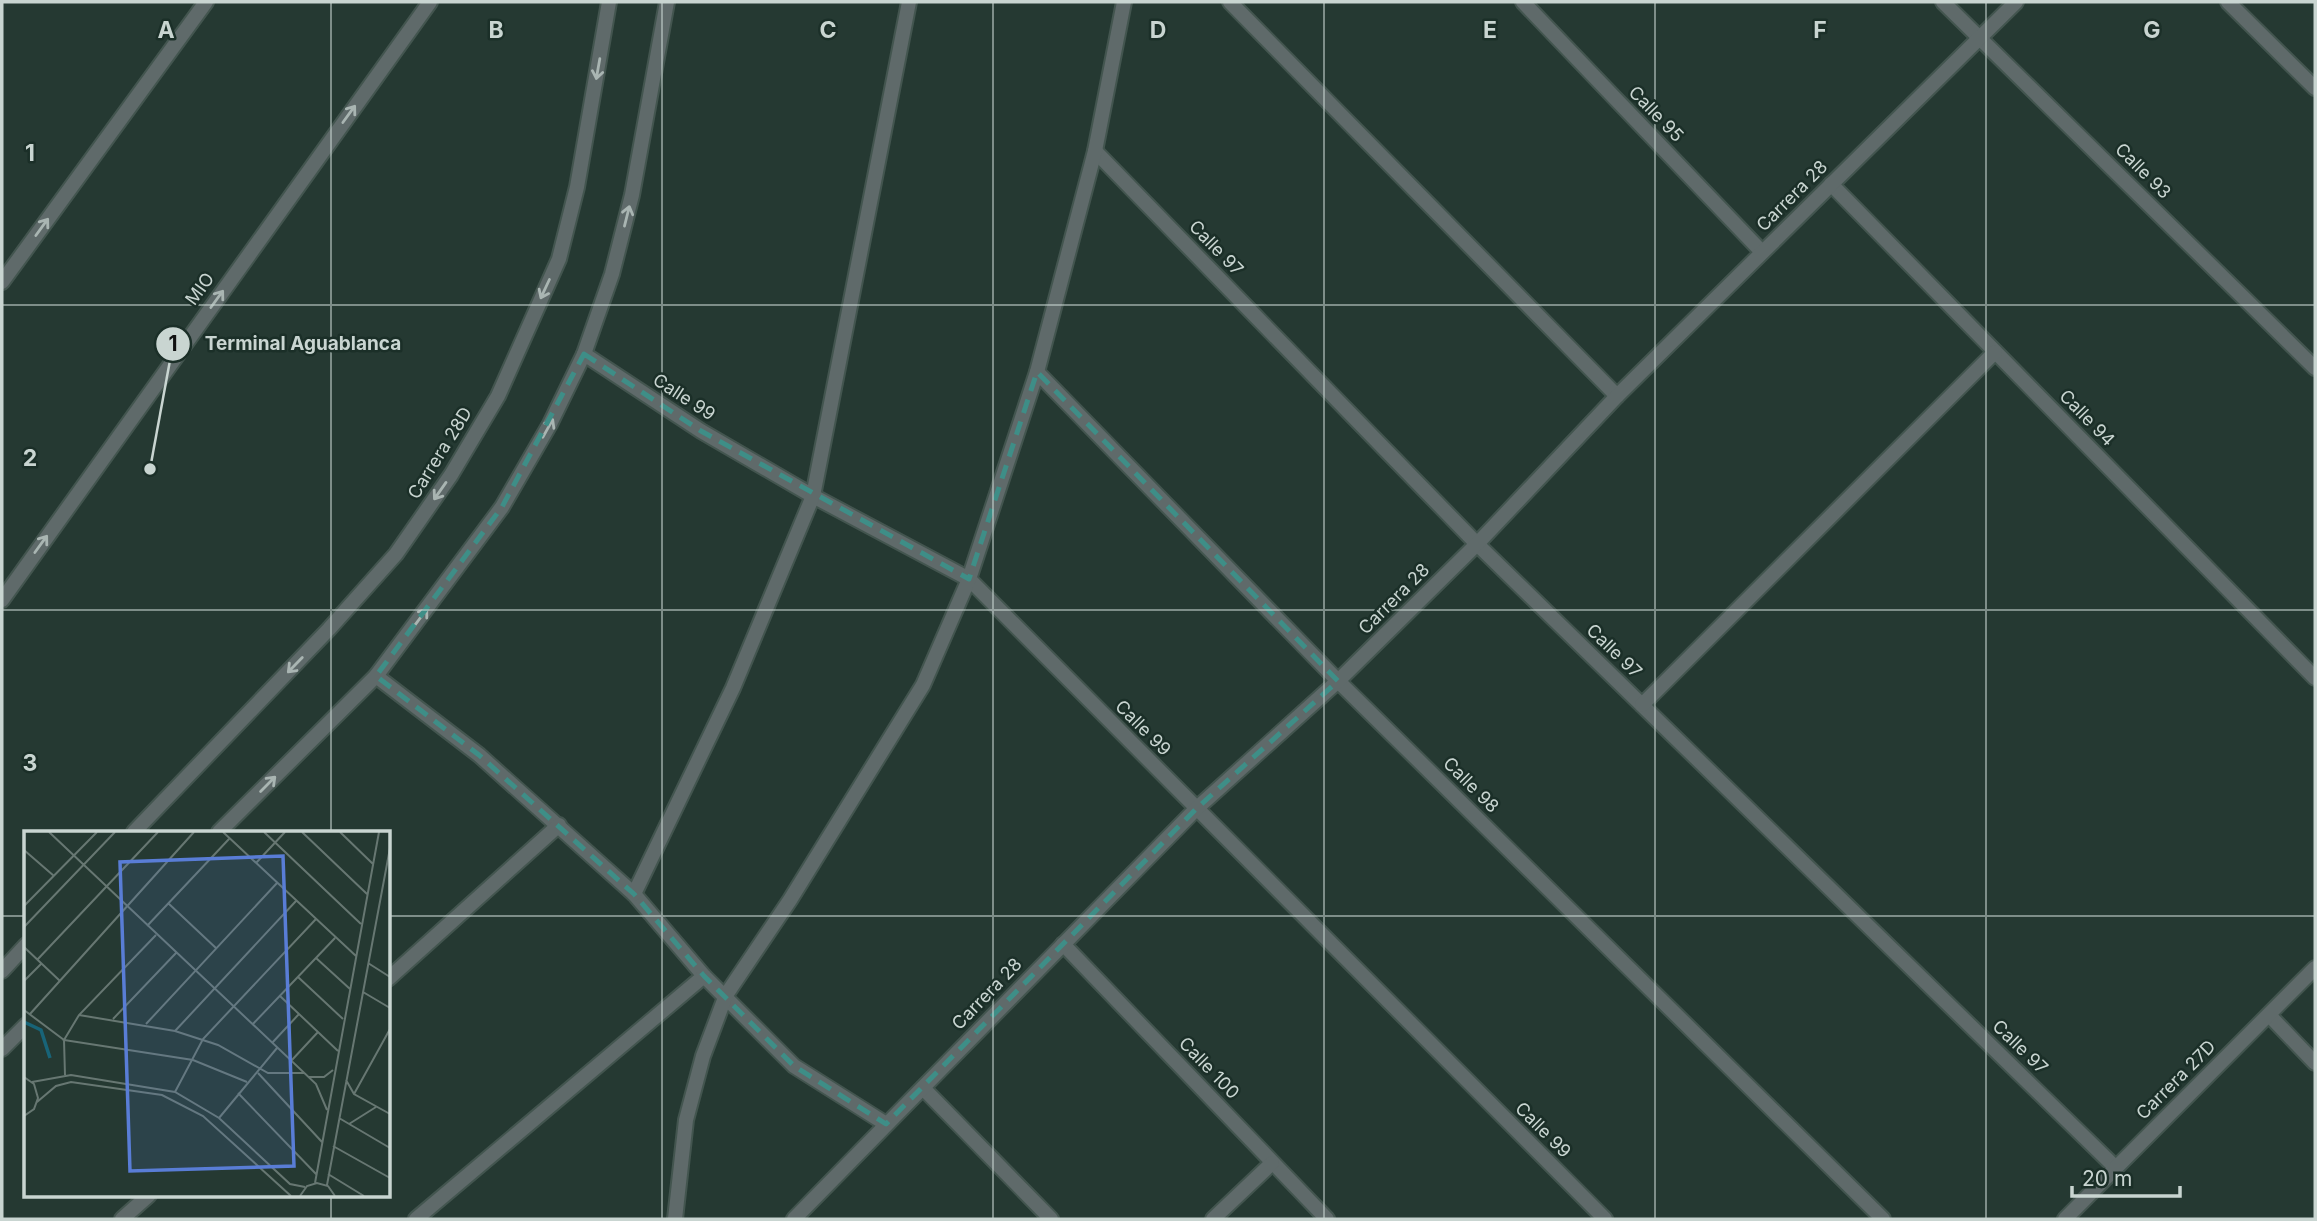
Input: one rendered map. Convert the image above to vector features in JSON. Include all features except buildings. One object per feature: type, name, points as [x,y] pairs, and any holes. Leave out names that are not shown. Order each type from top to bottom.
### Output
[{"type":"street","points":[[2,282],[206,2]]},
{"type":"street","name":"MIO","points":[[2,600],[430,2]]},
{"type":"street","name":"Carrera 28D","points":[[135,831],[329,629],[396,554],[451,475],[498,396],[559,259],[577,187],[609,2]]},
{"type":"street","points":[[220,831],[376,677],[502,507],[550,424],[584,354],[612,274],[632,195],[667,2]]},
{"type":"street","points":[[634,894],[733,688],[813,496],[909,2]]},
{"type":"street","points":[[676,1219],[676,1191],[687,1120],[703,1056],[726,995],[790,900],[923,685],[969,579],[1037,373],[1095,151],[1124,2]]},
{"type":"street","points":[[1230,2],[1618,396]]},
{"type":"street","name":"Calle 95","points":[[1523,2],[1762,253]]},
{"type":"street","name":"Calle 93","points":[[1943,2],[2315,368]]},
{"type":"street","name":"Carrera 28","points":[[794,1219],[1196,809],[1338,681],[1477,544],[1618,396],[2016,2]]},
{"type":"street","points":[[2228,2],[2315,88]]},
{"type":"street","name":"Calle 97","points":[[1095,151],[1477,544],[2116,1168]]},
{"type":"street","name":"Calle 94","points":[[1831,184],[2315,678]]},
{"type":"street","points":[[1642,705],[1995,352]]},
{"type":"street","name":"Calle 99","points":[[584,354],[701,431],[813,496],[969,579],[1605,1219]]},
{"type":"street","name":"Calle 98","points":[[1037,373],[1338,681],[1883,1219]]},
{"type":"street","points":[[376,677],[479,755],[634,894],[704,975],[794,1066],[886,1124]]},
{"type":"street","points":[[390,977],[559,825]]},
{"type":"street","name":"Calle 100","points":[[1063,944],[1327,1219]]},
{"type":"street","points":[[2,971],[24,948]]},
{"type":"street","name":"Carrera 27D","points":[[2065,1219],[2315,968]]},
{"type":"street","points":[[416,1219],[704,975]]},
{"type":"street","points":[[2269,1015],[2315,1063]]},
{"type":"street","points":[[2,1049],[24,1027]]},
{"type":"street","points":[[923,1088],[1051,1219]]},
{"type":"street","points":[[1213,1219],[1272,1163]]},
{"type":"street","points":[[122,1219],[148,1196]]},
{"type":"highlighted area","points":[[584,354],[701,431],[969,579],[1037,372],[1338,681],[1196,809],[886,1124],[794,1066],[704,976],[634,894],[479,755],[376,676],[502,507]]},
{"type":"place","name":"Terminal Aguablanca","points":[[150,469]]}]
